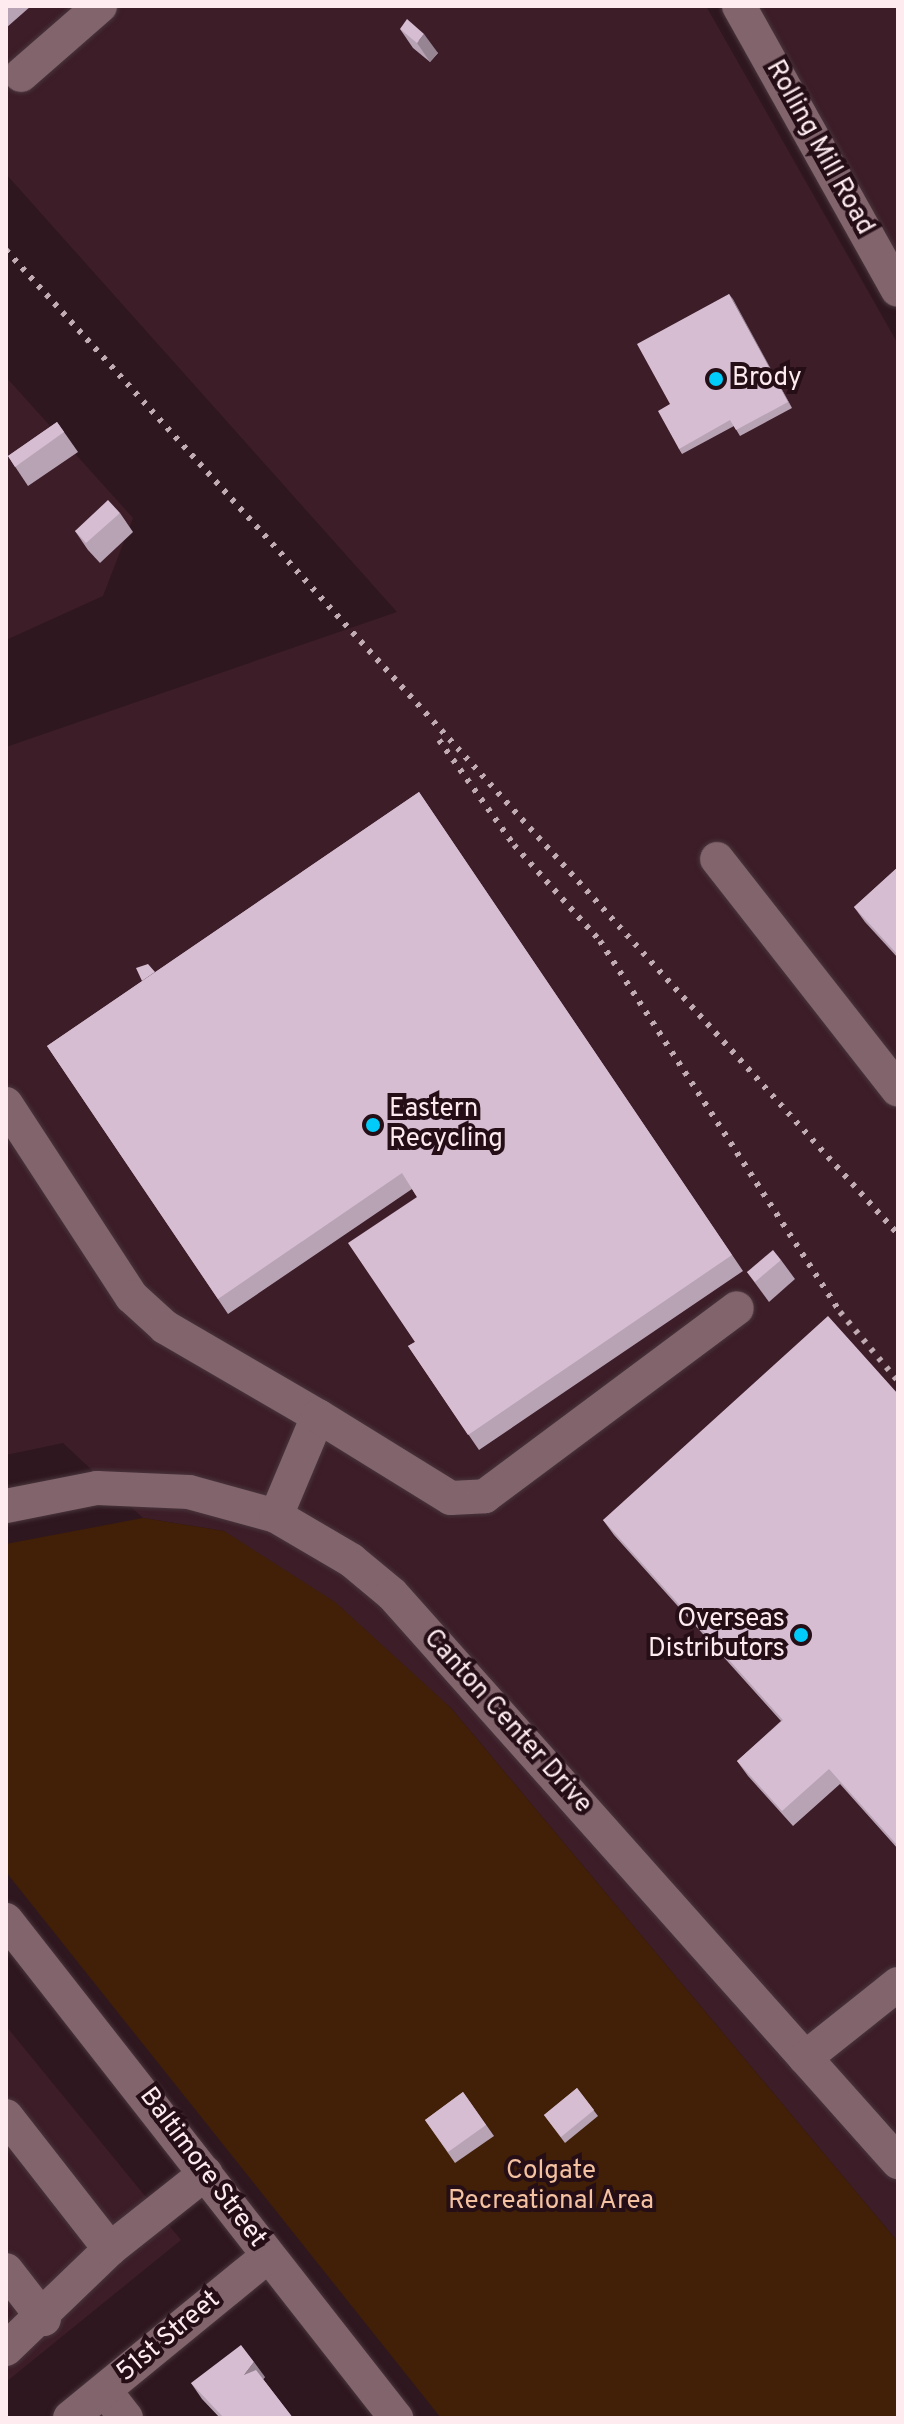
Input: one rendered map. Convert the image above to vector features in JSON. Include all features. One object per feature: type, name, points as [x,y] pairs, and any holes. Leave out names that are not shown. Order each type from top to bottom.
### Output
[{"type":"street","points":[[21,75],[100,6]]},
{"type":"street","name":"Rolling Mill Road","points":[[739,6],[898,290]]},
{"type":"street","points":[[717,859],[898,1090]]},
{"type":"street","points":[[6,1104],[132,1297],[165,1327],[451,1498],[485,1496],[737,1308]]},
{"type":"street","points":[[276,1516],[318,1416]]},
{"type":"street","name":"Canton Center Drive","points":[[6,1506],[130,1487],[201,1495],[276,1516],[322,1539],[392,1594],[898,2162]]},
{"type":"street","name":"Baltimore Street","points":[[6,1920],[396,2418]]},
{"type":"street","points":[[805,2058],[898,1984]]},
{"type":"street","points":[[6,2116],[110,2249]]},
{"type":"street","points":[[6,2349],[44,2319],[110,2249],[206,2173]]},
{"type":"street","name":"51st Street","points":[[70,2418],[268,2256]]},
{"type":"street","points":[[6,2270],[44,2319]]},
{"type":"street","points":[[105,2391],[126,2418]]},
{"type":"shaded area","points":[[6,6],[706,6],[898,344],[898,2242],[451,1708],[224,1531],[143,1518],[63,1443],[6,1455],[6,747],[397,612],[6,174]]},
{"type":"shaded area","points":[[759,6],[898,6],[898,255]]},
{"type":"shaded area","points":[[6,377],[133,518],[103,596],[6,640]]},
{"type":"shaded area","points":[[6,2026],[181,2240],[6,2382]]},
{"type":"green space","name":"Colgate Recreational Area","points":[[143,1518],[224,1531],[335,1602],[451,1708],[898,2242],[898,2418],[441,2418],[6,1872],[6,1544]]},
{"type":"building","points":[[407,19],[424,34],[417,43],[400,29]]},
{"type":"building","name":"Brody","points":[[729,294],[788,402],[736,430],[730,420],[679,449],[658,411],[670,404],[637,344]]},
{"type":"building","points":[[57,422],[64,432],[15,467],[8,456]]},
{"type":"building","points":[[108,500],[120,513],[86,543],[75,531]]},
{"type":"building","name":"Eastern Recycling","points":[[419,792],[732,1255],[468,1435],[408,1346],[415,1342],[348,1243],[417,1197],[402,1173],[218,1299],[47,1046]]},
{"type":"building","points":[[898,867],[898,955],[854,907]]},
{"type":"building","points":[[148,964],[155,972],[142,981],[136,968]]},
{"type":"building","points":[[773,1250],[781,1260],[755,1282],[747,1272]]},
{"type":"building","name":"Overseas Distributors","points":[[828,1316],[898,1394],[898,1846],[829,1769],[782,1811],[737,1761],[783,1720],[603,1520]]},
{"type":"building","points":[[577,2088],[594,2110],[561,2137],[544,2115]]},
{"type":"building","points":[[463,2092],[486,2125],[448,2152],[425,2120]]},
{"type":"building","points":[[241,2345],[254,2362],[244,2375],[256,2370],[293,2418],[224,2418],[191,2383]]},
{"type":"railway","points":[[6,250],[898,1234]]},
{"type":"railway","points":[[439,740],[514,845],[600,941],[840,1312],[898,1381]]},
{"type":"place","name":"Brody","points":[[716,379]]},
{"type":"place","name":"Eastern Recycling","points":[[373,1125]]},
{"type":"place","name":"Overseas Distributors","points":[[801,1635]]}]
